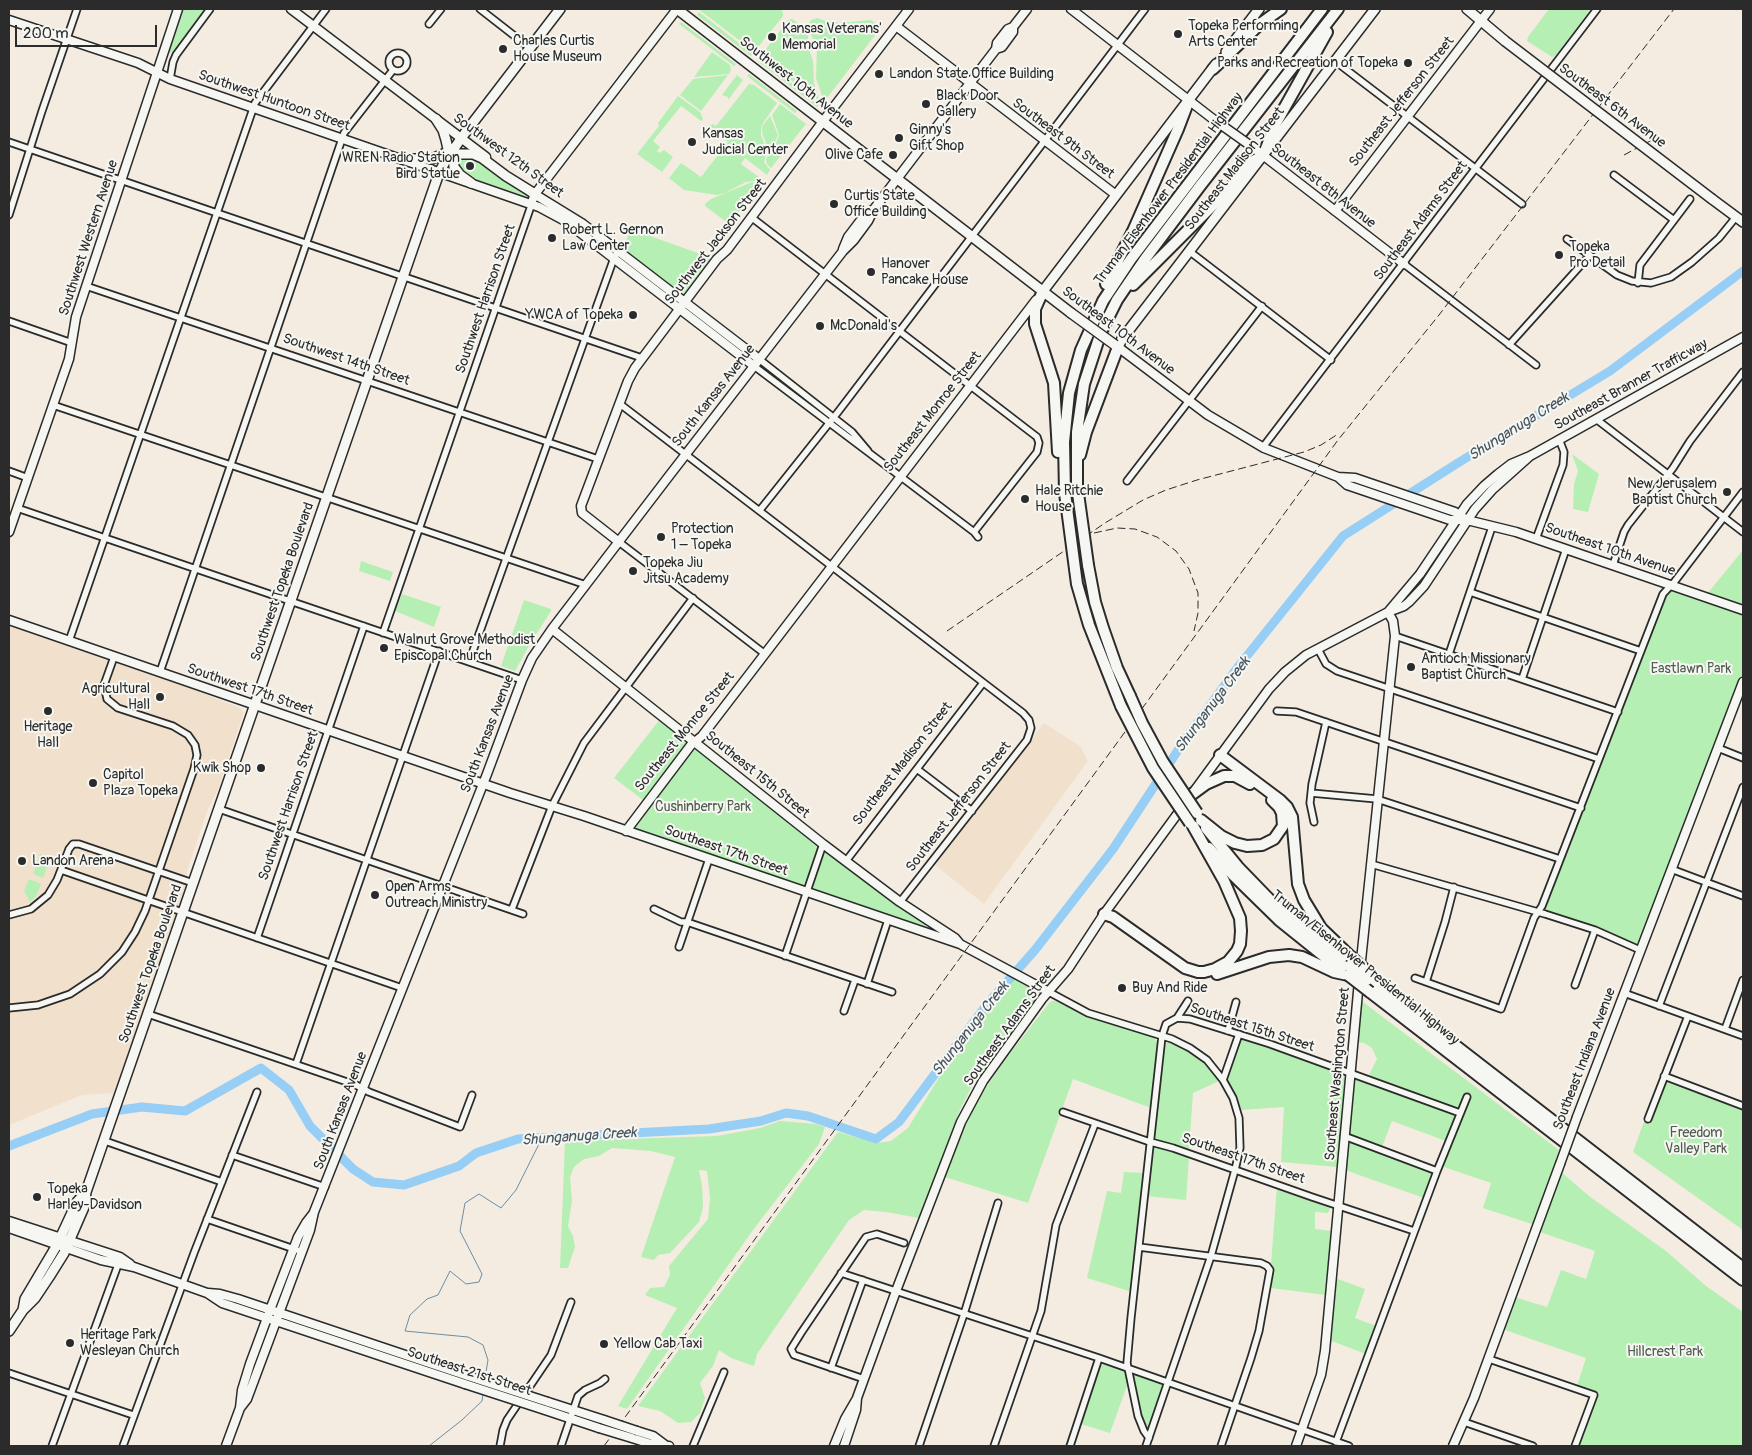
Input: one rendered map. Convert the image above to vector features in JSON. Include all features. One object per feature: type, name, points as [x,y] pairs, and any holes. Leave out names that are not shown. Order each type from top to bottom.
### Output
[{"type":"highway","points":[[1213,69],[1260,24],[1281,9]]},
{"type":"highway","name":"Truman/Eisenhower Presidential Highway","points":[[1195,821],[1153,768],[1120,706],[1089,625],[1077,584],[1065,493],[1064,442],[1069,392],[1081,350],[1097,312],[1110,288],[1322,9]]},
{"type":"highway","points":[[1108,317],[1129,290],[1231,187],[1251,162],[1263,156],[1276,123],[1339,9]]},
{"type":"highway","name":"Truman/Eisenhower Presidential Highway","points":[[1339,9],[1145,260],[1121,294],[1108,317],[1094,350],[1084,384],[1077,425],[1076,462],[1077,486],[1088,565],[1095,602],[1103,628],[1117,668],[1142,723],[1195,821],[1216,856],[1263,905],[1349,966],[1743,1280]]},
{"type":"highway","points":[[1097,312],[1103,291],[1134,231],[1189,100]]},
{"type":"highway","points":[[1043,291],[1035,309],[1035,324],[1054,383],[1058,462],[1064,474]]},
{"type":"highway","points":[[1076,462],[1116,346]]},
{"type":"highway","points":[[1195,821],[1221,836],[1241,845],[1252,847],[1262,846],[1274,839],[1282,826],[1282,814],[1274,802],[1218,758]]},
{"type":"highway","points":[[1218,758],[1280,800],[1287,807],[1292,817],[1298,884],[1304,900],[1321,928],[1349,966],[1370,983]]},
{"type":"highway","points":[[1191,795],[1206,784],[1224,776],[1235,776],[1245,781]]},
{"type":"highway","points":[[1104,914],[1113,917],[1185,968],[1204,972],[1228,962],[1240,944],[1242,931],[1240,918],[1195,821]]},
{"type":"highway","points":[[1104,914],[1110,921],[1169,964],[1189,974],[1208,976],[1269,957],[1289,955],[1302,957],[1334,972],[1349,966]]},
{"type":"highway","name":"Truman/Eisenhower Presidential Highway","points":[[1370,983],[1403,1005],[1743,1268]]},
{"type":"main road","name":"Southwest Western Avenue","points":[[9,532],[69,359],[76,317],[178,9]]},
{"type":"main road","name":"Southwest 12th Street","points":[[291,9],[461,138],[533,199],[614,258],[754,366]]},
{"type":"main road","name":"Southwest Topeka Boulevard","points":[[9,1331],[23,1310],[35,1298],[84,1207],[86,1192],[439,173],[461,138],[560,9]]},
{"type":"main road","name":"Southwest 10th Avenue","points":[[677,9],[898,178]]},
{"type":"main road","name":"Southwest Harrison Street","points":[[533,199],[677,9]]},
{"type":"main road","name":"Southwest Jackson Street","points":[[619,542],[581,511],[582,502],[628,381],[642,358],[717,259],[727,250],[909,9]]},
{"type":"main road","name":"South Kansas Avenue","points":[[240,1408],[247,1399],[310,1230],[314,1212],[532,658],[552,629],[824,274],[868,222],[874,209],[996,49],[1002,47],[1013,32],[1013,27],[1027,9]]},
{"type":"main road","name":"Southeast 8th Avenue","points":[[1071,9],[1404,264]]},
{"type":"main road","name":"Southeast Madison Street","points":[[1116,346],[1375,9]]},
{"type":"main road","name":"Southeast 6th Avenue","points":[[1466,9],[1505,41],[1740,220]]},
{"type":"main road","name":"Southeast Jefferson Street","points":[[1335,211],[1490,9]]},
{"type":"main road","name":"Southeast Monroe Street","points":[[626,831],[765,654],[1213,69],[1255,11]]},
{"type":"main road","name":"Southwest Huntoon Street","points":[[9,20],[138,63],[170,79],[439,173],[533,199]]},
{"type":"main road","name":"Southeast 9th Street","points":[[896,26],[1116,195]]},
{"type":"main road","points":[[436,119],[444,135],[457,172],[472,183]]},
{"type":"main road","points":[[402,159],[432,159],[465,153],[477,156],[533,199]]},
{"type":"main road","name":"Southeast 10th Avenue","points":[[898,178],[1189,402],[1220,423],[1263,447],[1338,477],[1355,478],[1439,507],[1458,518],[1536,539],[1743,610]]},
{"type":"main road","name":"Southwest 12th Street","points":[[533,199],[583,224],[759,359]]},
{"type":"main road","name":"Southeast Branner Trafficway","points":[[1388,612],[1411,585],[1467,504],[1491,480],[1512,464],[1530,456],[1743,337]]},
{"type":"main road","name":"Southeast Branner Trafficway","points":[[1218,758],[1272,685],[1306,655],[1388,612],[1404,606],[1419,591],[1467,520],[1486,496],[1530,456]]},
{"type":"main road","name":"Southeast 10th Avenue","points":[[1338,477],[1347,485],[1450,520],[1458,518]]},
{"type":"main road","name":"Southeast Washington Street","points":[[1296,1446],[1323,1364],[1350,1074],[1395,636],[1393,621],[1388,612]]},
{"type":"main road","name":"Southwest 17th Street","points":[[9,620],[483,783]]},
{"type":"main road","name":"Southeast 15th Street","points":[[552,629],[900,902],[955,938],[960,944],[1049,992]]},
{"type":"main road","name":"Southeast Indiana Avenue","points":[[1453,1446],[1489,1359],[1577,1117],[1743,682]]},
{"type":"main road","name":"Southeast Adams Street","points":[[834,1446],[848,1413],[857,1398],[966,1110],[983,1081],[1068,968],[1104,914],[1218,758]]},
{"type":"main road","name":"Southeast 17th Street","points":[[483,783],[960,944]]},
{"type":"main road","points":[[925,920],[929,924],[929,934]]},
{"type":"main road","name":"South Kansas Avenue","points":[[226,1446],[240,1408],[242,1390],[270,1310],[293,1249],[306,1223],[314,1212]]},
{"type":"main road","points":[[9,1220],[63,1243]]},
{"type":"main road","points":[[9,1228],[119,1261],[206,1293]]},
{"type":"main road","name":"Southeast 21st Street","points":[[206,1293],[220,1294],[270,1310],[467,1380],[545,1410],[604,1420],[653,1436],[666,1446]]},
{"type":"main road","name":"Southeast 21st Street","points":[[206,1293],[222,1303],[275,1321],[467,1380],[548,1402],[599,1428],[651,1444],[666,1446]]},
{"type":"main road","name":"Southeast Adams Street","points":[[844,1446],[856,1410],[857,1398]]},
{"type":"street","points":[[9,215],[77,9]]},
{"type":"street","points":[[170,79],[172,62],[176,55],[210,9]]},
{"type":"street","points":[[69,641],[253,107],[260,95],[326,9]]},
{"type":"street","points":[[429,24],[441,9]]},
{"type":"street","points":[[480,9],[530,48]]},
{"type":"street","points":[[760,510],[834,417],[1145,9]]},
{"type":"street","name":"Southeast Adams Street","points":[[1263,447],[1597,9]]},
{"type":"street","points":[[1335,61],[1522,204]]},
{"type":"street","points":[[160,672],[344,133],[393,70]]},
{"type":"street","points":[[9,142],[642,358]]},
{"type":"street","points":[[1614,175],[1674,220]]},
{"type":"street","name":"Southwest Harrison Street","points":[[383,632],[533,199]]},
{"type":"street","points":[[1638,282],[1640,265],[1690,199]]},
{"type":"street","points":[[751,217],[1038,439],[1037,452],[976,535],[754,366]]},
{"type":"street","points":[[1567,238],[1617,275],[1638,282],[1659,282],[1671,277],[1692,262],[1740,220]]},
{"type":"street","points":[[469,662],[614,258],[619,251]]},
{"type":"street","points":[[1190,251],[1331,360]]},
{"type":"street","points":[[1509,345],[1590,255]]},
{"type":"street","name":"Southeast 8th Avenue","points":[[1404,264],[1536,365]]},
{"type":"street","name":"Southwest 14th Street","points":[[86,286],[598,459]]},
{"type":"street","points":[[1127,481],[1262,306]]},
{"type":"street","points":[[9,321],[72,343]]},
{"type":"street","points":[[759,359],[852,432],[869,453]]},
{"type":"street","points":[[1613,565],[1628,525],[1743,373]]},
{"type":"street","points":[[620,404],[983,683]]},
{"type":"street","points":[[53,405],[586,585]]},
{"type":"street","points":[[1596,419],[1743,532]]},
{"type":"street","points":[[1536,539],[1563,465],[1564,452],[1559,439]]},
{"type":"street","points":[[9,471],[28,478]]},
{"type":"street","points":[[1415,978],[1501,1009],[1534,918],[1542,906],[1663,594],[1743,492]]},
{"type":"street","points":[[17,508],[522,680]]},
{"type":"street","points":[[1450,654],[1492,527]]},
{"type":"street","points":[[619,542],[765,654]]},
{"type":"street","points":[[1522,678],[1566,549]]},
{"type":"street","points":[[1470,592],[1642,651]]},
{"type":"street","points":[[512,909],[552,806],[584,743],[693,598]]},
{"type":"street","name":"Southwest Harrison Street","points":[[257,938],[364,626]]},
{"type":"street","points":[[1395,636],[1618,712]]},
{"type":"street","points":[[1318,648],[1326,664],[1333,670],[1599,759]]},
{"type":"street","points":[[296,1064],[439,652]]},
{"type":"street","points":[[9,1008],[53,1001],[74,991],[94,979],[112,964],[127,946],[139,925],[149,900],[194,769],[197,755],[196,750],[192,740],[182,730],[118,708],[110,702],[105,694],[104,685],[114,656]]},
{"type":"street","name":"Southeast Jefferson Street","points":[[900,902],[1027,740],[1030,733],[1030,724],[1022,713],[983,683]]},
{"type":"street","name":"Southeast Madison Street","points":[[846,861],[983,683]]},
{"type":"street","points":[[1277,711],[1296,712],[1580,808]]},
{"type":"street","points":[[1314,822],[1311,809],[1311,793],[1314,767],[1326,722]]},
{"type":"street","points":[[1718,748],[1743,758]]},
{"type":"street","points":[[917,769],[972,811]]},
{"type":"street","points":[[1659,1006],[1743,787]]},
{"type":"street","points":[[1311,793],[1378,799],[1560,859]]},
{"type":"street","points":[[219,809],[522,914]]},
{"type":"street","points":[[9,915],[25,912],[44,900],[52,890],[71,846],[79,844],[194,883]]},
{"type":"street","points":[[785,956],[824,844]]},
{"type":"street","points":[[679,946],[709,859]]},
{"type":"street","points":[[1371,864],[1538,912],[1594,930],[1640,950]]},
{"type":"street","points":[[1671,869],[1743,896]]},
{"type":"street","points":[[61,870],[402,988]]},
{"type":"street","points":[[1426,982],[1454,887]]},
{"type":"street","points":[[654,909],[681,922],[687,922],[892,992]]},
{"type":"street","points":[[867,984],[888,920]]},
{"type":"street","points":[[1576,985],[1594,930]]},
{"type":"street","points":[[844,1011],[855,980]]},
{"type":"street","points":[[1725,1029],[1743,980]]},
{"type":"street","name":"Southeast 15th Street","points":[[1049,992],[1088,1014],[1162,1036],[1181,1043],[1199,1054],[1214,1068],[1223,1080],[1233,1098],[1240,1123],[1240,1148],[1211,1256],[1146,1446]]},
{"type":"street","points":[[1624,993],[1743,1036]]},
{"type":"street","points":[[1149,1438],[1138,1416],[1128,1364],[1131,1318],[1162,1036],[1166,1024],[1178,1018],[1188,1001]]},
{"type":"street","points":[[1228,1031],[1236,1002]]},
{"type":"street","points":[[148,1014],[296,1064],[460,1127],[472,1095]]},
{"type":"street","points":[[1648,1119],[1688,1016]]},
{"type":"street","name":"Southeast 15th Street","points":[[1178,1018],[1190,1019],[1270,1044],[1460,1114]]},
{"type":"street","points":[[1223,1080],[1239,1034]]},
{"type":"street","points":[[1664,1076],[1743,1106]]},
{"type":"street","points":[[122,1446],[182,1284],[257,1092]]},
{"type":"street","points":[[1336,1442],[1414,1231],[1467,1097]]},
{"type":"street","name":"Southeast 17th Street","points":[[1063,1112],[1414,1231]]},
{"type":"street","points":[[994,1446],[1042,1305],[1054,1230],[1095,1124]]},
{"type":"street","points":[[1344,1136],[1437,1171]]},
{"type":"street","points":[[105,1141],[222,1182]]},
{"type":"street","points":[[232,1155],[325,1187]]},
{"type":"street","points":[[919,1446],[964,1314],[998,1203]]},
{"type":"street","points":[[207,1219],[302,1252]]},
{"type":"street","points":[[864,1379],[793,1354],[792,1347],[864,1240],[869,1236],[879,1235],[904,1243]]},
{"type":"street","points":[[1139,1247],[1261,1263],[1269,1268],[1270,1274],[1259,1331],[1247,1374],[1221,1446]]},
{"type":"street","points":[[52,1446],[119,1261]]},
{"type":"street","points":[[841,1273],[1099,1358],[1349,1446]]},
{"type":"street","points":[[831,1368],[863,1280]]},
{"type":"street","points":[[500,1446],[507,1420],[551,1355],[571,1302]]},
{"type":"street","points":[[1070,1446],[1099,1358]]},
{"type":"street","points":[[1489,1359],[1594,1395],[1575,1446]]},
{"type":"street","points":[[693,1446],[724,1372]]},
{"type":"street","points":[[9,1373],[134,1415]]},
{"type":"street","points":[[561,1446],[582,1392],[604,1379]]},
{"type":"street","points":[[1464,1422],[1515,1444],[1533,1446]]},
{"type":"shaded area","points":[[9,626],[179,684],[238,707],[242,709],[243,715],[218,790],[208,809],[187,871],[185,887],[115,1093],[82,1095],[9,1125]]},
{"type":"shaded area","points":[[1044,723],[1080,746],[1088,761],[984,904],[935,865]]},
{"type":"green space","points":[[181,9],[207,9],[176,50],[170,53],[167,52]]},
{"type":"green space","points":[[698,9],[780,9],[783,12],[783,16],[755,52]]},
{"type":"green space","points":[[1549,9],[1591,9],[1556,55],[1552,57],[1527,41]]},
{"type":"green space","points":[[699,12],[753,54],[751,56],[697,15]]},
{"type":"green space","points":[[817,18],[841,23],[870,20],[882,26],[824,102],[816,78],[817,47],[807,26],[811,20]]},
{"type":"green space","points":[[792,19],[805,28],[808,36],[808,47],[813,61],[814,83],[820,102],[760,57],[788,20]]},
{"type":"green space","points":[[681,22],[736,64],[734,66],[679,24]]},
{"type":"green space","points":[[712,52],[730,65],[731,70],[729,74],[694,77]]},
{"type":"green space","points":[[759,58],[819,104],[817,107],[758,61]]},
{"type":"green space","points":[[749,74],[797,111],[795,113],[747,76]]},
{"type":"green space","points":[[728,75],[701,111],[680,95],[693,79]]},
{"type":"green space","points":[[737,75],[743,80],[728,100],[728,97],[722,95]]},
{"type":"green space","points":[[749,84],[754,85],[777,103],[761,129],[761,135],[767,151],[764,162],[770,170],[767,175],[745,158],[741,164],[763,180],[761,182],[746,182],[717,195],[684,190],[669,178],[681,163],[701,177],[728,142],[708,126],[713,124],[716,126]]},
{"type":"green space","points":[[678,96],[700,112],[703,119],[701,121],[681,106],[653,141],[660,147],[657,151],[659,153],[664,150],[673,157],[662,172],[637,154],[659,126],[658,123]]},
{"type":"green space","points":[[780,104],[806,124],[771,168],[767,164],[766,159],[779,135],[772,115]]},
{"type":"green space","points":[[770,116],[778,135],[769,150],[762,130],[763,125]]},
{"type":"green space","points":[[471,156],[523,191],[530,198],[463,175],[455,158]]},
{"type":"green space","points":[[752,182],[759,185],[729,224],[705,206],[711,199]]},
{"type":"green space","points":[[633,230],[712,258],[685,297],[624,251],[629,232]]},
{"type":"green space","points":[[1572,454],[1599,474],[1588,512],[1573,509],[1574,484],[1578,471]]},
{"type":"green space","points":[[1743,550],[1743,606],[1707,594]]},
{"type":"green space","points":[[361,561],[393,572],[390,581],[359,571]]},
{"type":"green space","name":"Eastlawn Park","points":[[1670,589],[1743,613],[1743,675],[1639,945],[1545,910],[1665,596]]},
{"type":"green space","points":[[402,594],[441,607],[434,627],[395,611]]},
{"type":"green space","points":[[524,600],[551,609],[551,611],[515,671],[501,666]]},
{"type":"green space","points":[[661,718],[690,740],[643,800],[614,778]]},
{"type":"green space","name":"Cushinberry Park","points":[[694,746],[820,845],[925,923],[925,928],[637,831],[635,825]]},
{"type":"green space","points":[[40,854],[50,858],[43,878],[33,874]]},
{"type":"green space","points":[[29,879],[41,884],[36,896],[30,902],[24,891]]},
{"type":"green space","points":[[1015,978],[1035,990],[1037,997],[971,1088],[960,1110],[919,1218],[864,1210],[849,1220],[757,1354],[754,1366],[731,1358],[719,1350],[713,1366],[700,1383],[705,1398],[700,1413],[691,1422],[678,1423],[660,1411],[638,1406],[838,1132],[877,1143],[891,1141],[908,1128],[956,1050]]},
{"type":"green space","points":[[1359,999],[1559,1150],[1535,1225],[1483,1208],[1491,1183],[1441,1166],[1464,1112],[1368,1077],[1377,1059],[1372,1048],[1364,1043],[1357,1042]]},
{"type":"green space","points":[[1052,1001],[1056,1001],[1081,1014],[1154,1037],[1158,1044],[1151,1108],[1073,1079],[1028,1203],[945,1177],[967,1121],[979,1098],[1005,1060]]},
{"type":"green space","points":[[1244,1038],[1319,1065],[1345,1078],[1338,1167],[1281,1162],[1284,1107],[1241,1110],[1226,1078],[1241,1039]]},
{"type":"green space","points":[[1172,1043],[1192,1053],[1212,1070],[1219,1081],[1193,1093],[1189,1150],[1153,1138],[1164,1045]]},
{"type":"green space","points":[[1354,1079],[1454,1114],[1456,1120],[1446,1141],[1392,1121],[1382,1147],[1350,1134],[1348,1131],[1352,1080]]},
{"type":"green space","name":"Freedom Valley Park","points":[[1667,1082],[1743,1110],[1743,1230],[1633,1152],[1646,1116],[1652,1117]]},
{"type":"green space","points":[[780,1121],[816,1124],[825,1127],[819,1144],[753,1230],[627,1409],[618,1406],[677,1308],[645,1295],[650,1288],[664,1287],[670,1275],[669,1266],[708,1219],[710,1198],[707,1171],[699,1170],[703,1207],[699,1222],[670,1253],[658,1255],[654,1260],[641,1257],[675,1157],[651,1151],[612,1148],[599,1156],[584,1159],[574,1167],[570,1177],[572,1201],[568,1226],[573,1236],[575,1247],[568,1268],[560,1268],[565,1141],[717,1136],[760,1128]]},
{"type":"green space","points":[[1349,1140],[1432,1172],[1433,1175],[1424,1198],[1345,1170],[1347,1142]]},
{"type":"green space","points":[[1152,1147],[1189,1157],[1186,1200],[1146,1196]]},
{"type":"green space","name":"Hillcrest Park","points":[[1560,1171],[1589,1196],[1666,1251],[1706,1286],[1743,1312],[1743,1446],[1578,1446],[1599,1393],[1577,1386],[1586,1358],[1502,1329],[1514,1297],[1547,1307],[1561,1270],[1586,1279],[1595,1251],[1537,1231]]},
{"type":"green space","points":[[1124,1172],[1143,1173],[1131,1289],[1129,1291],[1087,1278],[1107,1191],[1121,1193]]},
{"type":"green space","points":[[1277,1186],[1331,1207],[1328,1213],[1315,1212],[1315,1229],[1332,1231],[1326,1295],[1271,1288]]},
{"type":"green space","points":[[1335,1278],[1365,1289],[1355,1318],[1376,1326],[1366,1354],[1329,1340]]},
{"type":"green space","points":[[1106,1364],[1125,1370],[1129,1380],[1110,1433],[1081,1424],[1098,1368]]},
{"type":"green space","points":[[1135,1374],[1160,1383],[1162,1386],[1148,1430],[1146,1431],[1140,1413],[1133,1377]]},
{"type":"waterway","name":"Shunganuga Creek","points":[[9,1146],[92,1114],[142,1107],[185,1111],[261,1068],[289,1090],[310,1126],[353,1169],[373,1182],[404,1185],[459,1166],[476,1153],[518,1139],[709,1129],[761,1121],[786,1113],[808,1116],[876,1139],[899,1122],[988,1003],[1035,950],[1113,849],[1182,744],[1238,667],[1343,536],[1461,461],[1610,371],[1743,271]]},
{"type":"waterway","points":[[485,1378],[488,1360],[483,1345],[468,1337],[405,1331],[410,1315],[427,1299],[438,1295],[450,1271],[466,1284],[479,1282],[482,1274],[460,1231],[465,1203],[479,1194],[501,1208],[516,1190],[542,1138]]},
{"type":"waterway","points":[[429,1446],[462,1420],[482,1401],[483,1394]]},
{"type":"railway","points":[[604,1446],[1338,440],[1439,315],[1674,9]]},
{"type":"railway","points":[[1624,155],[1652,140]]},
{"type":"railway","points":[[947,631],[1105,523],[1143,500],[1197,480],[1304,452],[1321,445],[1338,434]]},
{"type":"railway","points":[[1094,533],[1117,528],[1135,529],[1157,537],[1176,551],[1189,569],[1198,593],[1198,613],[1194,631]]},
{"type":"place","name":"Topeka Performing Arts Center","points":[[1178,34]]},
{"type":"place","name":"Kansas Veterans' Memorial","points":[[772,37]]},
{"type":"place","name":"Charles Curtis House Museum","points":[[503,49]]},
{"type":"place","name":"Parks and Recreation of Topeka","points":[[1408,63]]},
{"type":"place","name":"Landon State Office Building","points":[[879,74]]},
{"type":"place","name":"Black Door Gallery","points":[[926,104]]},
{"type":"place","name":"Ginny's Gift Shop","points":[[899,138]]},
{"type":"place","name":"Kansas Judicial Center","points":[[692,142]]},
{"type":"place","name":"Olive Cafe","points":[[893,155]]},
{"type":"place","name":"WREN Radio Station Bird Statue","points":[[470,166]]},
{"type":"place","name":"Curtis State Office Building","points":[[834,204]]},
{"type":"place","name":"Robert L. Gernon Law Center","points":[[552,238]]},
{"type":"place","name":"Topeka Pro Detail","points":[[1559,255]]},
{"type":"place","name":"Hanover Pancake House","points":[[871,272]]},
{"type":"place","name":"YWCA of Topeka","points":[[633,315]]},
{"type":"place","name":"McDonald's","points":[[820,326]]},
{"type":"place","name":"New Jerusalem Baptist Church","points":[[1727,492]]},
{"type":"place","name":"Hale Ritchie House","points":[[1025,499]]},
{"type":"place","name":"Protection 1 – Topeka","points":[[661,537]]},
{"type":"place","name":"Topeka Jiu Jitsu Academy","points":[[633,571]]},
{"type":"place","name":"Walnut Grove Methodist Episcopal Church","points":[[384,648]]},
{"type":"place","name":"Antioch Missionary Baptist Church","points":[[1411,667]]},
{"type":"place","name":"Agricultural Hall","points":[[160,697]]},
{"type":"place","name":"Heritage Hall","points":[[48,711]]},
{"type":"place","name":"Kwik Shop","points":[[261,768]]},
{"type":"place","name":"Capitol Plaza Topeka","points":[[93,783]]},
{"type":"place","name":"Landon Arena","points":[[22,861]]},
{"type":"place","name":"Open Arms Outreach Ministry","points":[[375,895]]},
{"type":"place","name":"Buy And Ride","points":[[1122,988]]},
{"type":"place","name":"Topeka Harley-Davidson","points":[[37,1197]]},
{"type":"place","name":"Heritage Park Wesleyan Church","points":[[70,1343]]},
{"type":"place","name":"Yellow Cab Taxi","points":[[604,1344]]}]
